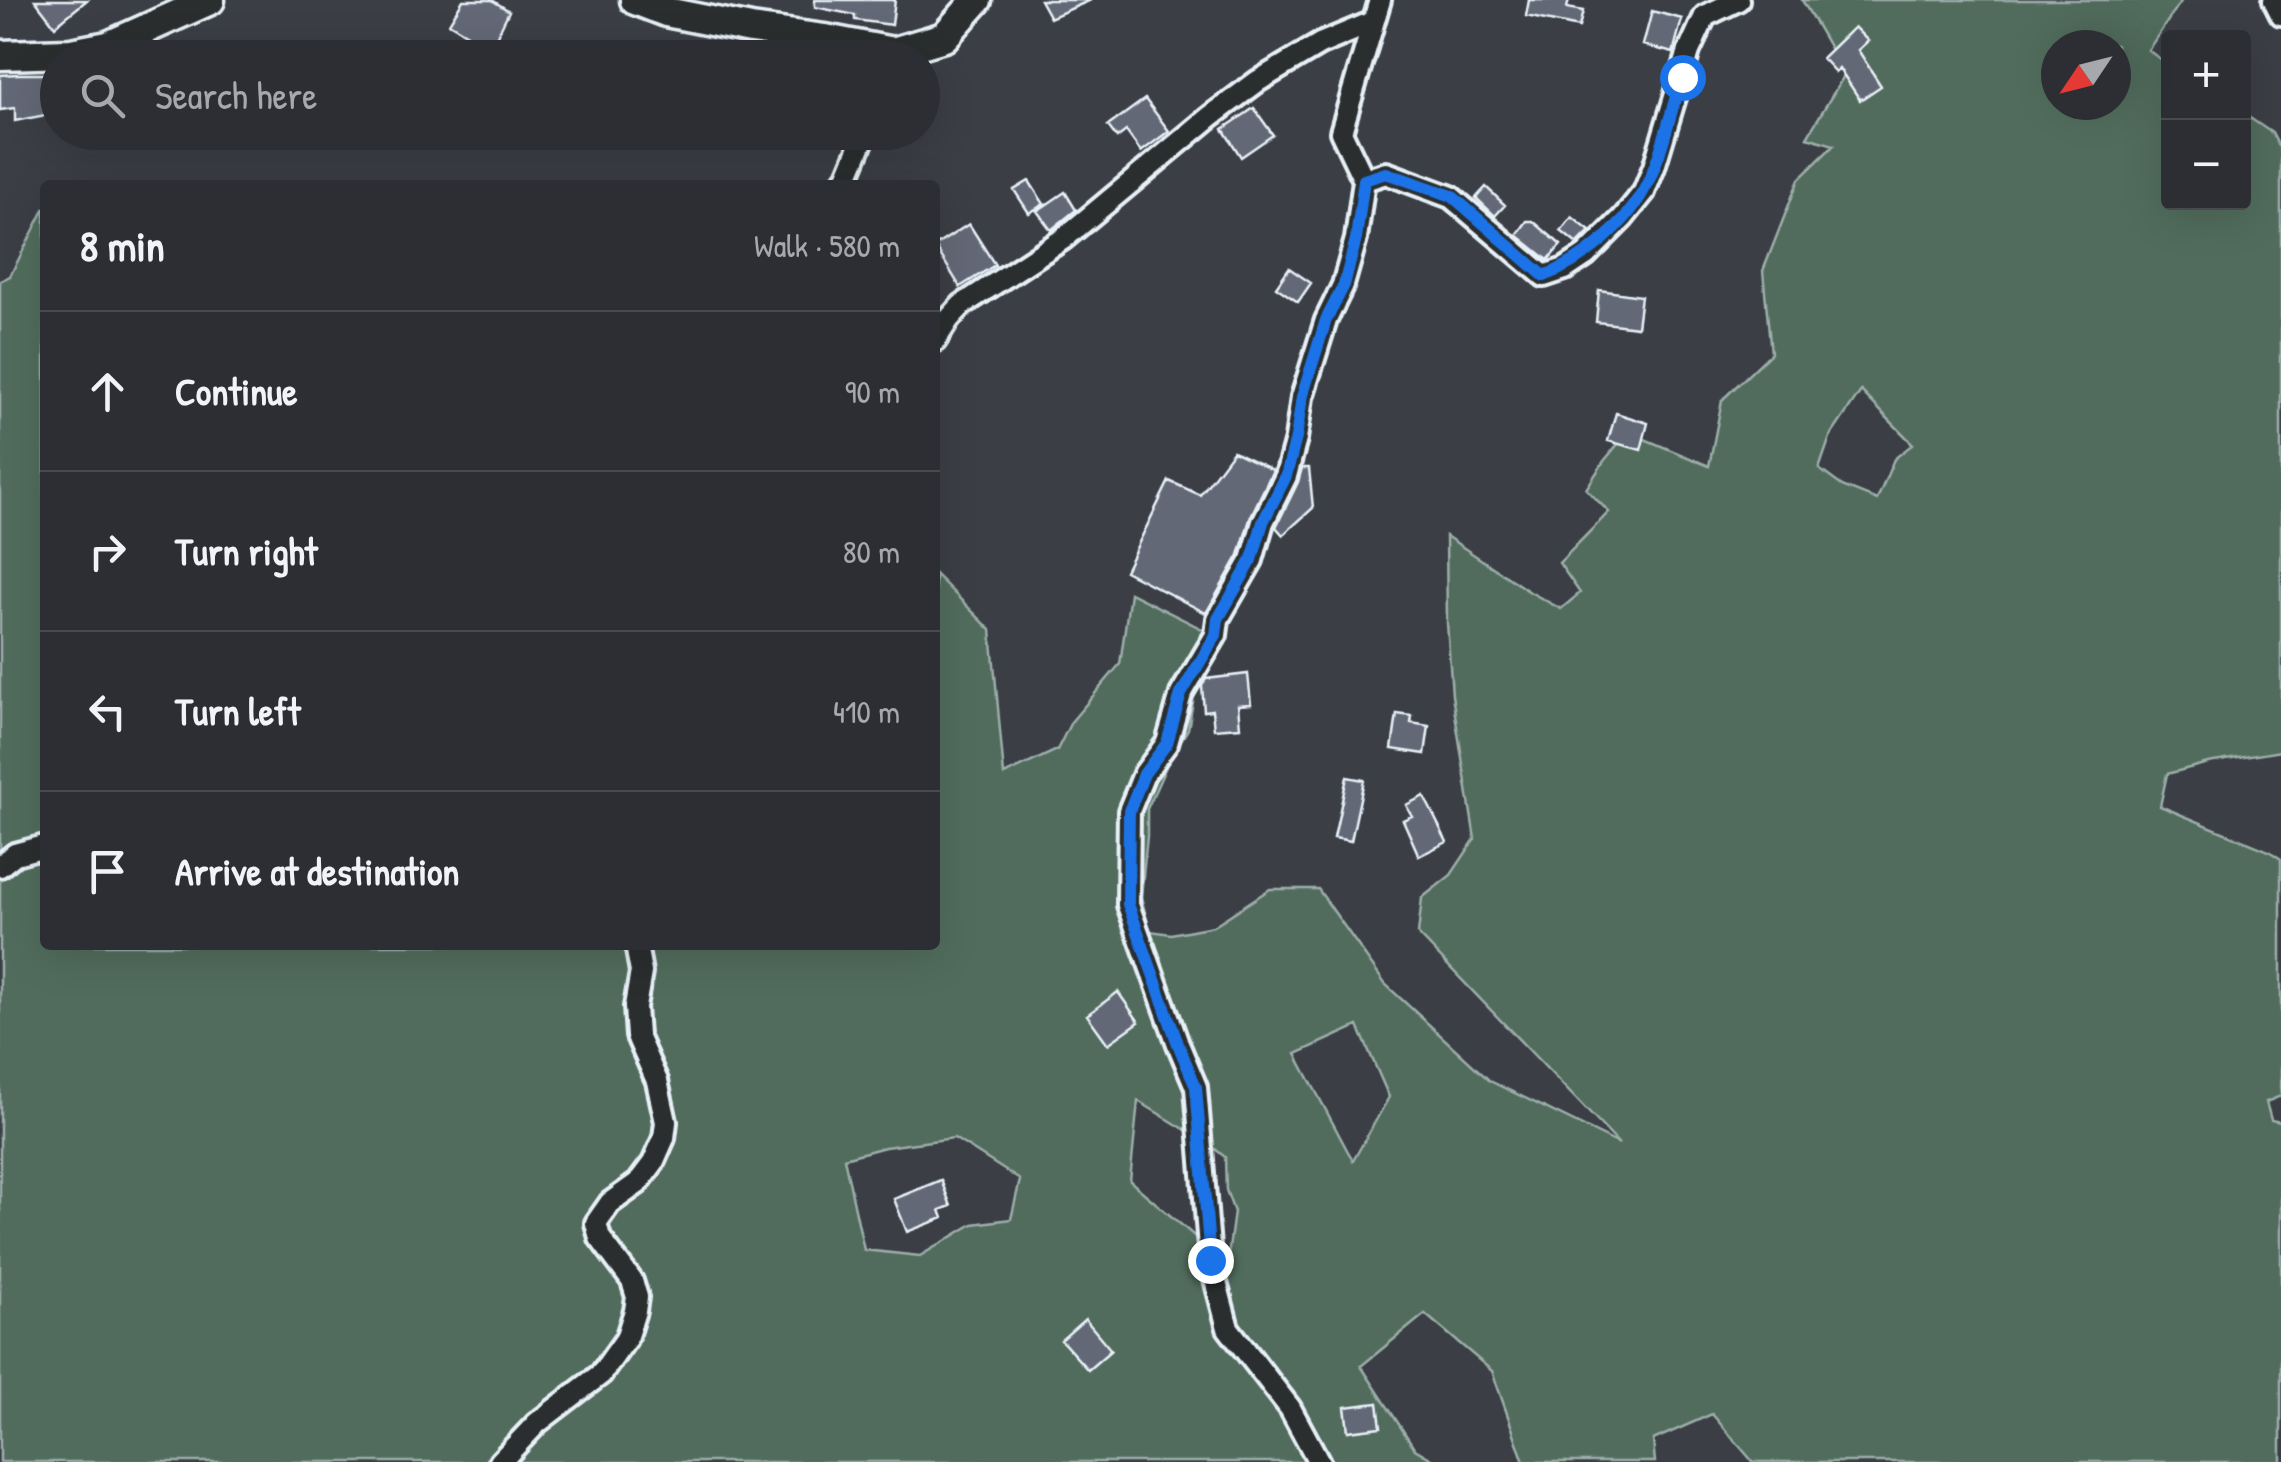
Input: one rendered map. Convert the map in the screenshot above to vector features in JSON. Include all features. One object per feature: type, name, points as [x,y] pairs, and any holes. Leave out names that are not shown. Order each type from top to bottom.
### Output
[{"type":"street","points":[[121,40],[210,0]]},
{"type":"street","points":[[636,0],[666,12],[751,30],[833,40]]},
{"type":"street","points":[[933,40],[944,36],[977,0]]},
{"type":"street","points":[[1319,1462],[1290,1408],[1228,1328],[1210,1260],[1196,1087],[1128,904],[1129,811],[1144,774],[1167,743],[1181,694],[1216,635],[1218,619],[1252,560],[1263,522],[1286,476],[1302,397],[1352,254],[1364,180],[1341,132],[1380,0]]},
{"type":"street","points":[[1364,180],[1386,173],[1452,196],[1544,276],[1564,269],[1586,256],[1644,192],[1705,16],[1738,0]]},
{"type":"street","points":[[2274,0],[2281,14]]},
{"type":"street","points":[[940,333],[962,305],[1063,240],[1258,81],[1320,44],[1372,22]]},
{"type":"street","points":[[0,55],[40,54]]},
{"type":"street","points":[[845,180],[859,150]]},
{"type":"street","points":[[0,866],[15,854],[40,847]]},
{"type":"street","points":[[500,1462],[537,1424],[601,1374],[626,1339],[635,1311],[637,1297],[632,1281],[600,1238],[596,1223],[610,1203],[646,1173],[664,1138],[666,1122],[657,1081],[637,1036],[634,1007],[641,972],[637,950]]},
{"type":"green space","points":[[1802,0],[2182,0],[2148,50],[2161,60],[2161,210],[2251,210],[2251,119],[2272,133],[2281,151],[2281,751],[2167,774],[2160,806],[2281,859],[2281,1096],[2266,1102],[2271,1120],[2281,1122],[2281,1462],[1753,1462],[1712,1414],[1653,1440],[1655,1462],[1524,1462],[1492,1371],[1425,1314],[1361,1366],[1415,1449],[1437,1462],[0,1462],[0,281],[10,276],[40,218],[40,950],[940,950],[940,579],[991,630],[1004,775],[1057,750],[1071,722],[1120,664],[1130,593],[1206,631],[1188,729],[1147,809],[1141,897],[1150,931],[1171,934],[1213,926],[1270,889],[1318,889],[1385,984],[1490,1081],[1619,1144],[1418,934],[1422,898],[1451,875],[1475,839],[1452,695],[1446,536],[1561,609],[1580,593],[1559,563],[1609,512],[1586,489],[1628,432],[1709,466],[1722,400],[1771,353],[1763,271],[1799,179],[1834,145],[1807,137],[1845,74]],"holes":[[[1861,391],[1913,444],[1894,459],[1877,500],[1842,486],[1819,469],[1830,437]],[[1358,1026],[1389,1097],[1353,1161],[1296,1054]],[[1138,1101],[1225,1157],[1226,1190],[1234,1212],[1227,1264],[1130,1181]],[[954,1138],[1020,1180],[1011,1219],[973,1224],[920,1256],[864,1250],[844,1158],[885,1147]]]},
{"type":"building","points":[[35,0],[87,0],[55,26]]},
{"type":"building","points":[[463,0],[492,0],[509,11],[495,40],[478,40],[449,23]]},
{"type":"building","points":[[815,0],[895,0],[892,25],[855,20],[855,15],[815,7]]},
{"type":"building","points":[[1040,0],[1091,0],[1050,18]]},
{"type":"building","points":[[1529,0],[1569,0],[1567,8],[1583,11],[1579,27],[1526,16]]},
{"type":"building","points":[[1652,11],[1682,19],[1673,53],[1643,45]]},
{"type":"building","points":[[1854,27],[1868,41],[1858,50],[1881,86],[1860,100],[1839,68],[1835,72],[1822,58]]},
{"type":"building","points":[[40,74],[40,116],[15,121],[15,108],[0,110],[0,75]]},
{"type":"building","points":[[1145,99],[1169,131],[1141,152],[1126,131],[1117,138],[1108,126]]},
{"type":"building","points":[[1254,108],[1273,135],[1241,157],[1223,129]]},
{"type":"building","points":[[1029,181],[1044,204],[1029,213],[1014,190]]},
{"type":"building","points":[[1486,187],[1505,205],[1495,216],[1476,198]]},
{"type":"building","points":[[1065,192],[1076,210],[1051,230],[1037,211]]},
{"type":"building","points":[[1572,217],[1590,231],[1577,244],[1561,231]]},
{"type":"building","points":[[1527,221],[1533,221],[1561,245],[1548,260],[1517,235]]},
{"type":"building","points":[[969,224],[995,265],[960,287],[940,254],[940,243]]},
{"type":"building","points":[[1289,268],[1311,283],[1298,302],[1276,287]]},
{"type":"building","points":[[1599,290],[1641,296],[1637,327],[1596,322]]},
{"type":"building","points":[[1616,413],[1648,423],[1641,450],[1608,441]]},
{"type":"building","points":[[1233,451],[1273,470],[1251,516],[1239,555],[1206,613],[1125,571],[1169,481],[1200,495]]},
{"type":"building","points":[[1302,468],[1309,468],[1313,508],[1283,535],[1276,527]]},
{"type":"building","points":[[1248,674],[1251,704],[1238,705],[1240,727],[1214,729],[1212,710],[1204,711],[1202,686],[1206,679]]},
{"type":"building","points":[[1397,714],[1412,716],[1411,723],[1429,726],[1425,754],[1392,749]]},
{"type":"building","points":[[1347,777],[1364,780],[1351,841],[1334,838]]},
{"type":"building","points":[[1424,796],[1447,842],[1419,856],[1403,820],[1412,816],[1406,805]]},
{"type":"building","points":[[1118,992],[1139,1022],[1108,1044],[1087,1015]]},
{"type":"building","points":[[941,1180],[951,1206],[940,1210],[943,1218],[907,1232],[894,1199]]},
{"type":"building","points":[[1085,1319],[1111,1350],[1088,1370],[1061,1340]]},
{"type":"building","points":[[1378,1403],[1381,1427],[1348,1431],[1345,1407]]},
{"type":"route","points":[[1210,1260],[1196,1087],[1128,904],[1129,811],[1144,774],[1167,743],[1181,694],[1216,635],[1218,619],[1252,560],[1263,522],[1286,476],[1302,397],[1326,320],[1344,285],[1356,239],[1364,180],[1386,173],[1452,196],[1544,276],[1586,256],[1644,192],[1682,77]]}]
